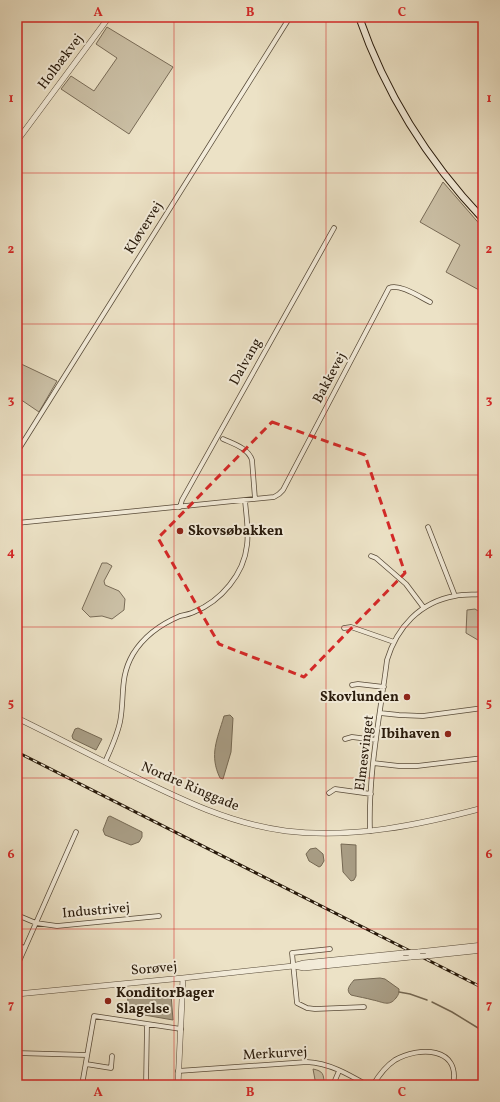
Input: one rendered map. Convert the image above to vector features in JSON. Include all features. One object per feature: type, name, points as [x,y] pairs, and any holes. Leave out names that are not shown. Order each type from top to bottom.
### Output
[{"type":"main road","points":[[359,17],[376,60],[404,115],[428,152],[483,219]]},
{"type":"street","name":"Holbækvej","points":[[17,141],[110,17]]},
{"type":"street","name":"Kløvervej","points":[[17,452],[290,17]]},
{"type":"street","name":"Dalvang","points":[[180,507],[182,500],[334,228]]},
{"type":"street","name":"Bakkevej","points":[[17,523],[274,497],[283,490],[389,288],[394,286],[400,287],[430,302]]},
{"type":"street","points":[[223,439],[250,454],[252,460],[255,499]]},
{"type":"street","points":[[105,762],[118,734],[123,680],[132,656],[140,644],[157,628],[168,622],[195,612],[212,602],[225,591],[242,564],[247,546],[245,500]]},
{"type":"street","points":[[428,527],[455,596]]},
{"type":"street","points":[[371,556],[376,558],[406,584],[424,608]]},
{"type":"street","name":"Elmesvinget","points":[[370,831],[373,763],[387,660],[394,642],[406,622],[424,608],[440,600],[455,596],[483,594]]},
{"type":"street","points":[[344,628],[351,627],[394,642]]},
{"type":"street","points":[[352,685],[358,684],[384,687]]},
{"type":"street","points":[[380,713],[423,716],[483,708]]},
{"type":"street","name":"Nordre Ringgade","points":[[17,718],[176,797],[205,810],[254,825],[305,832],[336,833],[370,831],[434,821],[483,808]]},
{"type":"street","points":[[345,739],[352,737],[376,740]]},
{"type":"street","points":[[373,763],[399,766],[417,766],[483,758]]},
{"type":"street","points":[[329,793],[335,789],[371,794]]},
{"type":"street","name":"Industrivej","points":[[17,966],[76,832]]},
{"type":"street","name":"Industrivej","points":[[17,915],[36,924],[57,926],[159,916]]},
{"type":"street","points":[[17,946],[25,948]]},
{"type":"street","name":"Sorøvej","points":[[17,994],[183,978],[293,966],[304,963],[483,946]]},
{"type":"street","points":[[330,949],[292,953],[297,1003],[307,1008],[315,1009],[364,1007]]},
{"type":"street","name":"Sorøvej","points":[[293,966],[304,968],[483,950]]},
{"type":"street","points":[[178,1085],[183,978]]},
{"type":"street","points":[[82,1085],[94,1016],[181,1029]]},
{"type":"street","points":[[146,1085],[147,1024]]},
{"type":"street","points":[[373,1085],[386,1068],[396,1060],[413,1053],[422,1052],[440,1054],[451,1062],[454,1070],[453,1085]]},
{"type":"street","points":[[17,1053],[87,1055]]},
{"type":"street","points":[[86,1064],[110,1068],[112,1056]]},
{"type":"street","name":"Merkurvej","points":[[178,1071],[307,1062],[325,1065],[367,1085]]},
{"type":"street","points":[[333,1085],[339,1071]]},
{"type":"highlighted area","points":[[272,422],[365,455],[405,573],[304,677],[219,644],[158,538]]},
{"type":"shaded area","points":[[107,27],[173,67],[129,134],[61,89],[71,76],[94,91],[117,58],[96,44]]},
{"type":"shaded area","points":[[443,182],[483,228],[483,284],[479,290],[446,272],[460,245],[420,222]]},
{"type":"shaded area","points":[[17,362],[57,381],[39,412],[17,397]]},
{"type":"shaded area","points":[[102,563],[107,563],[112,566],[104,581],[105,585],[119,591],[125,599],[124,610],[112,619],[102,616],[90,617],[82,609]]},
{"type":"shaded area","points":[[475,609],[483,614],[483,643],[466,633],[467,610]]},
{"type":"shaded area","points":[[230,715],[233,718],[231,752],[223,779],[220,778],[215,762],[215,747],[224,716]]},
{"type":"shaded area","points":[[78,728],[102,739],[96,750],[73,739],[72,736],[75,729]]},
{"type":"shaded area","points":[[110,816],[142,832],[142,837],[139,842],[131,845],[105,835],[103,830],[108,817]]},
{"type":"shaded area","points":[[341,844],[356,845],[356,876],[354,880],[351,881],[343,872]]},
{"type":"shaded area","points":[[316,848],[323,854],[324,861],[319,867],[309,861],[306,854],[310,849]]},
{"type":"shaded area","points":[[385,979],[399,989],[398,995],[393,1001],[383,1003],[351,995],[348,991],[354,980]]},
{"type":"shaded area","points":[[171,994],[173,1020],[127,1012],[128,996],[133,997]]},
{"type":"shaded area","points":[[313,1069],[321,1072],[324,1078],[324,1085],[316,1085]]},
{"type":"waterway","points":[[399,992],[427,1000]]},
{"type":"waterway","points":[[432,1002],[483,1031]]},
{"type":"railway","points":[[17,752],[483,988]]},
{"type":"place","name":"Skovsøbakken","points":[[180,531]]},
{"type":"place","name":"Skovlunden","points":[[407,697]]},
{"type":"place","name":"Ibihaven","points":[[448,734]]},
{"type":"place","name":"KonditorBager Slagelse","points":[[108,1001]]}]
